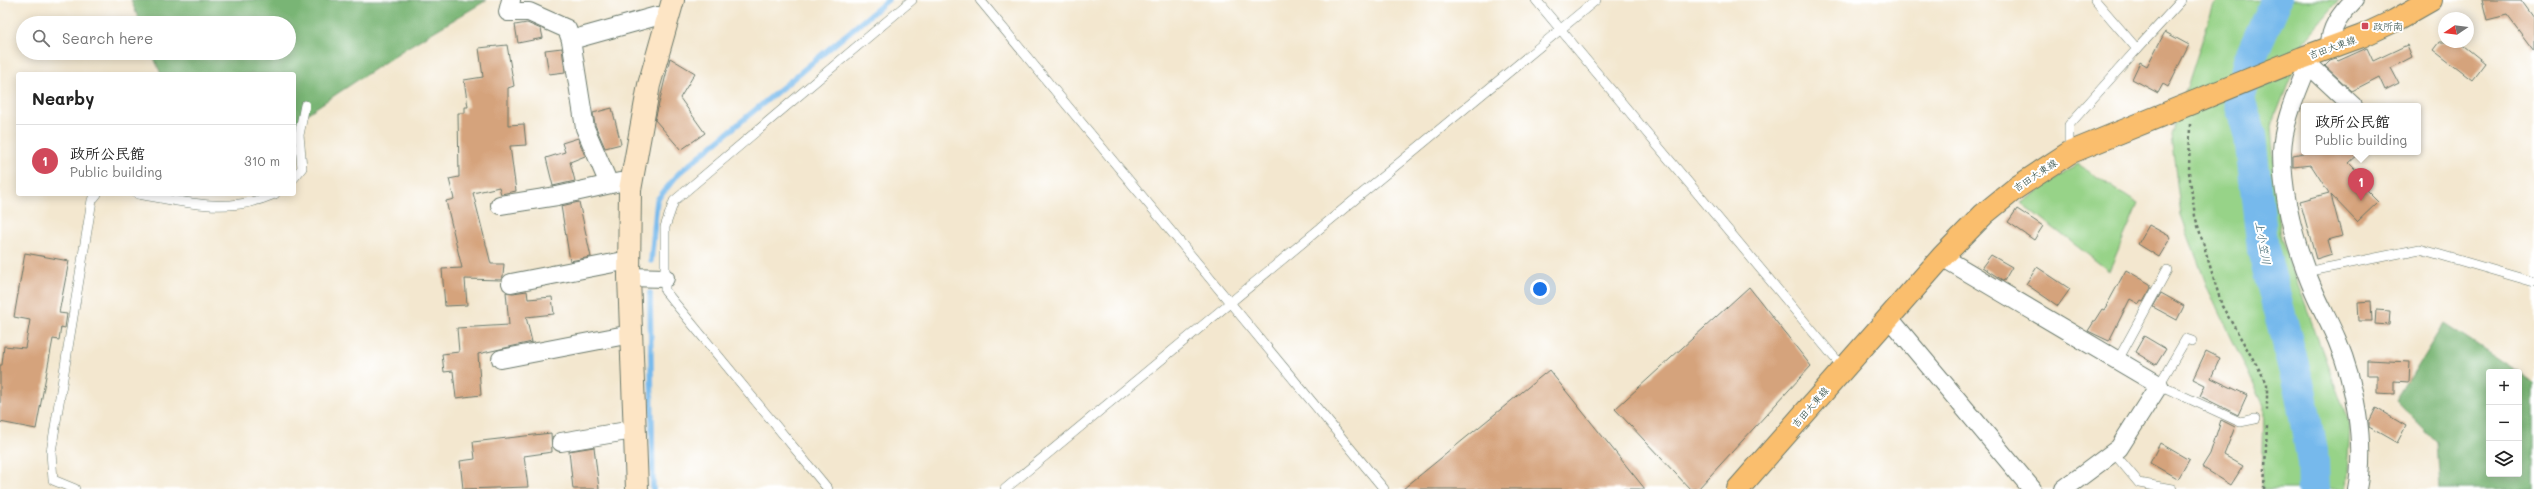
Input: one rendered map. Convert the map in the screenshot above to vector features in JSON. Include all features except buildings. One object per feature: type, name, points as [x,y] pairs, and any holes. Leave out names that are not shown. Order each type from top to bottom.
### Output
[{"type":"main road","name":"吉田大東線","points":[[1738,489],[1942,258],[2000,200],[2040,171],[2069,153],[2191,103],[2313,56],[2394,22],[2430,0]]},
{"type":"street","points":[[510,0],[508,12],[529,12],[567,29],[571,40],[585,128],[609,184]]},
{"type":"street","points":[[2354,0],[2341,14],[2329,35],[2313,56],[2286,124],[2282,152],[2287,206],[2306,272],[2338,342],[2354,398],[2360,443],[2360,472],[2357,489]]},
{"type":"street","points":[[571,40],[657,16],[670,8]]},
{"type":"street","points":[[637,489],[633,430],[629,269],[631,182],[649,85],[670,8]]},
{"type":"street","points":[[2313,56],[2351,103]]},
{"type":"street","points":[[500,205],[557,196],[609,184],[631,182]]},
{"type":"street","points":[[1942,258],[2159,385],[2119,448],[2064,489]]},
{"type":"street","points":[[511,283],[629,269],[665,278]]},
{"type":"street","points":[[1889,318],[2032,489]]},
{"type":"street","points":[[501,359],[631,334]]},
{"type":"street","points":[[561,442],[633,430]]},
{"type":"lane","points":[[828,489],[665,291],[665,227],[674,200],[912,0]]},
{"type":"lane","points":[[980,0],[1384,489]]},
{"type":"lane","points":[[1536,0],[1844,368]]},
{"type":"lane","points":[[1005,489],[1596,0]]},
{"type":"lane","points":[[2095,0],[2136,49]]},
{"type":"lane","points":[[2069,153],[2069,125],[2136,49],[2182,0]]},
{"type":"lane","points":[[296,176],[302,168],[299,135],[305,105]]},
{"type":"lane","points":[[75,489],[53,480],[51,452],[92,200],[95,196]]},
{"type":"lane","points":[[149,196],[212,207],[235,206],[268,196]]},
{"type":"lane","points":[[2306,272],[2420,249],[2534,282]]},
{"type":"lane","points":[[2118,360],[2167,270]]},
{"type":"lane","points":[[2192,341],[2186,339],[2159,385],[2240,422],[2255,419]]},
{"type":"lane","points":[[2113,452],[2139,483],[2172,489]]},
{"type":"path","points":[[2191,103],[2189,172],[2195,216],[2222,306],[2267,383],[2267,415]]},
{"type":"path","points":[[2264,489],[2267,423]]},
{"type":"green space","points":[[131,0],[487,0],[406,48],[308,113],[296,125],[296,72],[160,72],[155,60],[296,60],[296,16],[137,16]]},
{"type":"green space","points":[[2218,0],[2339,0],[2306,39],[2271,127],[2281,239],[2350,426],[2346,489],[2262,489],[2264,406],[2208,289],[2181,216],[2171,136],[2214,4]]},
{"type":"green space","points":[[2078,164],[2138,204],[2109,271],[2021,203]]},
{"type":"green space","points":[[2444,323],[2514,369],[2486,369],[2486,477],[2522,477],[2522,374],[2534,382],[2534,489],[2440,489],[2437,443],[2396,401]]},
{"type":"waterway","points":[[651,261],[657,200],[679,173],[888,0]]},
{"type":"waterway","name":"上小笠川","points":[[2276,0],[2249,61],[2239,100],[2250,136],[2263,250],[2301,395],[2313,462],[2314,489]]},
{"type":"waterway","points":[[650,293],[653,489]]},
{"type":"place","name":"政所南","points":[[2365,26]]},
{"type":"place","name":"政所公民館","points":[[2361,201]]}]
